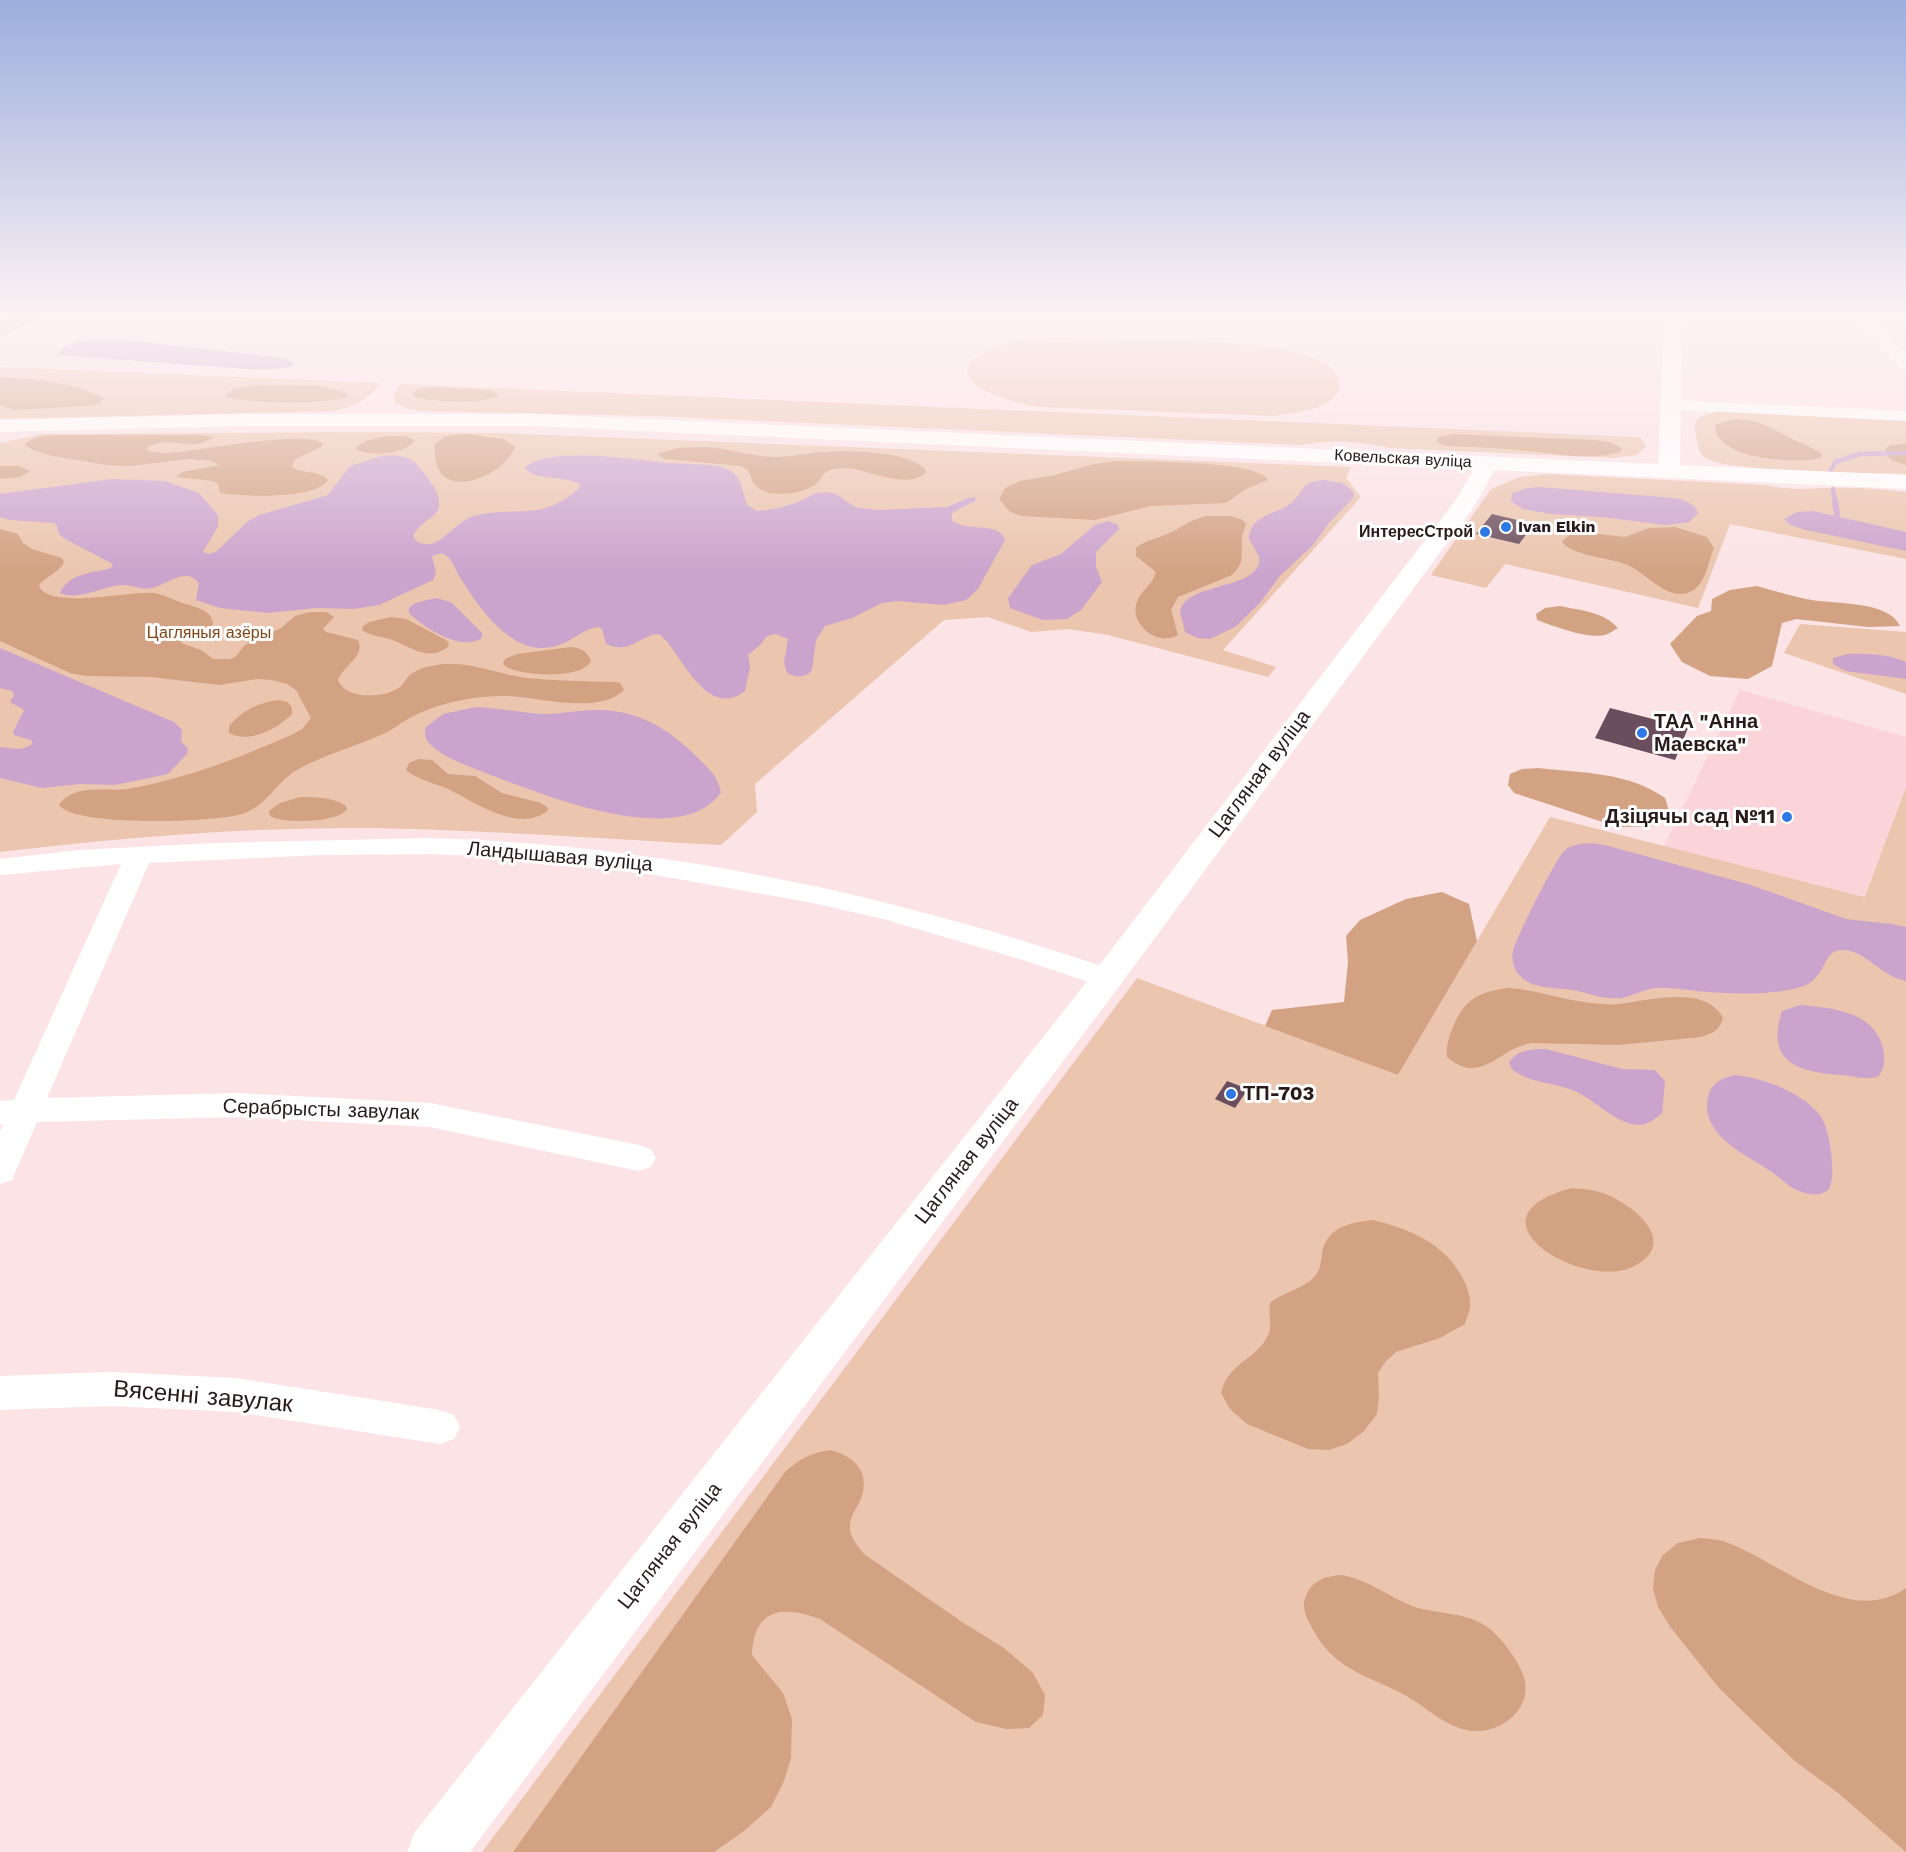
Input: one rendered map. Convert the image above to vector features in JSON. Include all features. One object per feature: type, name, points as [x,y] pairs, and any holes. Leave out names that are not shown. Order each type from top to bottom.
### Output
[{"type":"main road","points":[[1669,471],[1671,401]]},
{"type":"main road","name":"Ковельская вуліца","points":[[0,426],[254,420],[532,420],[1906,482]]},
{"type":"main road","name":"Цагляная вуліца","points":[[435,1852],[1106,978],[1401,589],[1465,503],[1488,463]]},
{"type":"street","points":[[1671,405],[1906,416]]},
{"type":"street","name":"Ландышавая вуліца","points":[[0,867],[139,855],[388,845],[500,849],[662,866],[885,910],[1054,959],[1106,978]]},
{"type":"street","points":[[0,1171],[12,1111],[139,855]]},
{"type":"street","name":"Серабрысты завулак","points":[[12,1111],[237,1105],[430,1115],[639,1158]]},
{"type":"street","name":"Вясенні завулак","points":[[0,1393],[110,1389],[236,1395],[440,1427]]},
{"type":"shaded area","points":[[0,401],[102,401],[89,406],[14,410],[0,405]]},
{"type":"shaded area","points":[[1734,419],[1751,421],[1771,428],[1822,454],[1821,458],[1794,460],[1759,457],[1728,446],[1719,437],[1715,425]]},
{"type":"shaded area","points":[[467,434],[504,439],[515,447],[497,469],[484,477],[469,481],[455,481],[444,476],[437,464],[435,444],[446,436]]},
{"type":"shaded area","points":[[1453,434],[1595,440],[1610,442],[1622,448],[1621,451],[1610,454],[1587,456],[1447,446],[1436,442],[1439,437]]},
{"type":"shaded area","points":[[58,435],[199,435],[213,437],[198,444],[163,443],[147,448],[149,451],[163,453],[248,442],[314,440],[323,444],[294,460],[292,467],[320,475],[328,480],[309,491],[295,494],[264,496],[225,494],[220,493],[218,484],[213,481],[176,477],[182,472],[219,465],[212,461],[190,459],[130,466],[107,465],[53,456],[25,445],[36,438]]},
{"type":"shaded area","points":[[387,436],[404,436],[415,440],[404,449],[387,453],[369,453],[355,448],[366,441]]},
{"type":"shaded area","points":[[1906,444],[1906,465],[1887,456],[1885,449],[1891,445]]},
{"type":"shaded area","points":[[707,447],[775,457],[832,451],[878,453],[908,459],[920,465],[927,472],[918,478],[908,480],[852,469],[834,469],[825,473],[817,483],[807,489],[776,494],[768,493],[756,486],[748,470],[741,466],[664,459],[657,454],[678,448]]},
{"type":"shaded area","points":[[381,456],[400,456],[412,460],[435,489],[439,503],[438,510],[419,527],[413,536],[415,540],[423,544],[438,541],[466,519],[474,516],[540,509],[565,499],[579,488],[580,484],[535,474],[525,468],[535,461],[572,456],[616,457],[721,467],[737,477],[747,505],[757,511],[774,509],[796,503],[816,493],[827,492],[836,494],[855,507],[876,510],[947,507],[976,497],[975,501],[953,512],[951,520],[965,526],[997,531],[1005,540],[978,589],[966,600],[944,605],[897,601],[882,603],[852,618],[825,626],[816,640],[812,670],[807,675],[793,676],[787,673],[784,662],[788,639],[776,634],[767,636],[748,655],[750,667],[745,691],[731,698],[718,697],[706,691],[659,634],[622,647],[606,644],[602,629],[599,627],[592,628],[553,647],[531,647],[518,642],[506,634],[485,613],[451,561],[443,553],[432,556],[436,573],[433,580],[379,605],[354,609],[316,608],[268,613],[220,608],[196,600],[199,583],[188,576],[176,578],[152,588],[120,585],[82,595],[60,593],[69,581],[111,568],[113,564],[65,539],[59,534],[54,523],[0,517],[0,494],[112,479],[165,481],[199,493],[218,515],[218,526],[203,552],[210,554],[217,551],[247,522],[259,515],[328,495],[350,466]]},
{"type":"shaded area","points":[[1116,461],[1223,465],[1260,473],[1268,480],[1246,489],[1226,503],[1151,506],[1095,520],[1021,516],[1009,511],[999,499],[1005,488],[1020,481]]},
{"type":"shaded area","points":[[0,466],[18,466],[30,471],[20,477],[0,479]]},
{"type":"shaded area","points":[[1324,480],[1342,483],[1353,491],[1354,497],[1329,523],[1313,545],[1279,577],[1260,603],[1235,627],[1210,639],[1197,638],[1185,632],[1180,611],[1185,602],[1206,591],[1244,578],[1259,564],[1259,557],[1249,538],[1254,524],[1291,503],[1306,485]]},
{"type":"shaded area","points":[[1539,487],[1675,498],[1692,504],[1698,513],[1689,522],[1666,525],[1551,514],[1523,509],[1511,501],[1512,493]]},
{"type":"shaded area","points":[[1813,511],[1906,532],[1906,551],[1806,530],[1791,525],[1784,519],[1797,512]]},
{"type":"shaded area","points":[[1206,516],[1230,516],[1243,520],[1246,524],[1242,536],[1242,558],[1239,566],[1232,575],[1178,597],[1171,610],[1178,635],[1171,638],[1155,636],[1142,627],[1136,613],[1136,605],[1156,572],[1136,556],[1136,548]]},
{"type":"shaded area","points":[[1108,521],[1118,525],[1119,529],[1096,552],[1096,567],[1102,582],[1081,610],[1067,619],[1043,620],[1010,608],[1008,598],[1032,565],[1061,554],[1095,525]]},
{"type":"shaded area","points":[[1675,527],[1707,537],[1714,548],[1700,584],[1690,592],[1681,594],[1664,589],[1625,564],[1572,550],[1562,541],[1572,533],[1625,537],[1649,528]]},
{"type":"shaded area","points":[[0,529],[18,534],[23,543],[32,549],[62,558],[64,562],[62,565],[39,585],[45,593],[57,597],[91,598],[154,593],[205,611],[211,616],[213,624],[183,639],[181,643],[201,650],[213,659],[235,657],[245,645],[281,628],[295,616],[310,612],[327,612],[334,617],[323,629],[326,632],[358,640],[360,646],[357,656],[338,680],[348,691],[355,694],[389,693],[399,688],[416,671],[444,664],[468,665],[527,678],[614,682],[620,683],[624,690],[612,698],[599,702],[567,703],[505,696],[480,697],[430,709],[388,732],[328,755],[297,770],[260,804],[245,813],[207,819],[148,821],[90,817],[70,812],[59,805],[73,794],[91,790],[128,789],[191,774],[232,760],[291,735],[302,729],[311,718],[296,690],[287,684],[272,680],[257,679],[219,685],[151,677],[86,676],[70,673],[0,641]]},
{"type":"shaded area","points":[[1757,586],[1805,599],[1874,608],[1894,618],[1900,626],[1868,627],[1796,619],[1782,623],[1772,666],[1748,679],[1710,676],[1682,662],[1670,644],[1697,616],[1711,611],[1712,599],[1730,590]]},
{"type":"shaded area","points":[[436,598],[451,602],[482,633],[482,638],[473,642],[453,640],[433,631],[409,613],[409,608],[415,603]]},
{"type":"shaded area","points":[[1560,606],[1599,615],[1618,628],[1605,635],[1597,636],[1570,631],[1537,620],[1536,614],[1545,608]]},
{"type":"shaded area","points":[[391,617],[406,619],[446,640],[449,643],[448,647],[433,653],[425,653],[362,630],[363,626],[369,622]]},
{"type":"shaded area","points":[[571,647],[586,652],[591,661],[576,671],[563,674],[534,674],[521,672],[503,664],[505,659],[517,654]]},
{"type":"shaded area","points":[[0,648],[174,722],[182,730],[181,741],[188,749],[187,754],[168,774],[115,785],[80,784],[42,788],[0,778],[0,747],[22,748],[33,743],[31,740],[14,735],[13,732],[24,710],[10,702],[14,695],[12,691],[0,688]]},
{"type":"shaded area","points":[[1848,654],[1892,657],[1906,662],[1906,679],[1845,671],[1833,664],[1833,658]]},
{"type":"shaded area","name":"Дзіцячы сад №11","points":[[1740,690],[1906,737],[1906,787],[1866,897],[1664,846]]},
{"type":"shaded area","points":[[279,700],[288,702],[292,708],[292,714],[279,725],[254,736],[245,737],[229,733],[229,726],[246,711],[258,705]]},
{"type":"shaded area","points":[[476,707],[545,714],[589,710],[610,711],[638,717],[663,729],[685,746],[712,773],[721,793],[710,804],[691,814],[669,818],[647,818],[600,811],[530,790],[458,762],[437,750],[428,741],[425,728],[443,714]]},
{"type":"shaded area","points":[[419,759],[432,760],[448,774],[475,776],[502,793],[541,803],[548,808],[547,811],[536,817],[523,819],[496,813],[406,770],[409,763]]},
{"type":"shaded area","points":[[1539,768],[1605,775],[1636,783],[1665,798],[1670,814],[1656,826],[1618,827],[1514,793],[1508,785],[1510,774],[1522,769]]},
{"type":"shaded area","points":[[300,797],[329,799],[340,802],[347,809],[342,814],[333,817],[310,821],[277,819],[270,816],[269,811],[280,803]]},
{"type":"shaded area","points":[[1591,843],[1751,885],[1846,919],[1906,927],[1906,981],[1888,974],[1859,954],[1842,950],[1835,951],[1831,955],[1816,978],[1810,983],[1776,992],[1736,993],[1656,988],[1615,998],[1532,984],[1520,976],[1515,968],[1512,954],[1516,943],[1560,856],[1571,847]]},
{"type":"shaded area","points":[[1442,892],[1469,904],[1477,941],[1398,1075],[1265,1026],[1272,1010],[1344,1002],[1348,962],[1346,936],[1360,920],[1406,899]]},
{"type":"shaded area","points":[[1509,988],[1581,1002],[1605,1004],[1660,998],[1690,998],[1703,1001],[1715,1008],[1723,1018],[1715,1030],[1701,1037],[1619,1045],[1532,1043],[1520,1046],[1481,1067],[1470,1068],[1459,1065],[1447,1057],[1449,1037],[1463,1008],[1483,994]]},
{"type":"shaded area","points":[[1800,1005],[1838,1010],[1861,1019],[1871,1026],[1884,1052],[1883,1066],[1879,1076],[1865,1078],[1826,1074],[1799,1067],[1789,1061],[1782,1053],[1778,1043],[1778,1029],[1782,1011]]},
{"type":"shaded area","points":[[1546,1049],[1622,1069],[1655,1070],[1665,1081],[1662,1113],[1645,1124],[1630,1123],[1614,1116],[1577,1092],[1526,1078],[1512,1069],[1509,1063],[1515,1055],[1520,1053]]},
{"type":"shaded area","points":[[1735,1075],[1758,1079],[1781,1087],[1803,1099],[1820,1115],[1831,1152],[1832,1175],[1828,1190],[1812,1194],[1793,1188],[1728,1143],[1718,1133],[1707,1111],[1709,1092],[1718,1082]]},
{"type":"shaded area","points":[[1572,1188],[1608,1195],[1642,1218],[1653,1239],[1652,1249],[1645,1259],[1630,1268],[1609,1272],[1584,1268],[1560,1260],[1540,1247],[1528,1232],[1527,1216],[1540,1201]]},
{"type":"shaded area","points":[[1373,1220],[1423,1238],[1434,1245],[1453,1264],[1465,1282],[1470,1298],[1470,1308],[1465,1324],[1440,1338],[1396,1352],[1386,1361],[1378,1373],[1377,1414],[1364,1431],[1347,1444],[1329,1450],[1308,1449],[1247,1424],[1230,1409],[1221,1393],[1230,1374],[1257,1350],[1268,1335],[1270,1303],[1315,1276],[1319,1269],[1324,1245],[1334,1232],[1356,1222]]},
{"type":"shaded area","points":[[830,1450],[852,1460],[861,1471],[864,1487],[861,1500],[851,1518],[850,1530],[854,1541],[864,1554],[962,1622],[1004,1648],[1033,1673],[1045,1695],[1043,1715],[1029,1728],[1006,1729],[976,1722],[820,1619],[794,1612],[772,1614],[764,1619],[758,1628],[752,1655],[783,1693],[792,1719],[791,1758],[784,1781],[771,1807],[744,1831],[714,1852],[513,1852],[785,1472],[806,1457]]},
{"type":"shaded area","points":[[1700,1538],[1723,1541],[1813,1587],[1837,1596],[1861,1600],[1884,1598],[1906,1588],[1906,1852],[1837,1792],[1796,1762],[1756,1724],[1719,1688],[1671,1628],[1658,1607],[1653,1589],[1655,1570],[1663,1555],[1678,1543]]},
{"type":"shaded area","points":[[1342,1575],[1369,1584],[1412,1606],[1462,1616],[1490,1629],[1510,1651],[1524,1677],[1526,1688],[1520,1708],[1505,1723],[1495,1728],[1467,1730],[1446,1722],[1406,1696],[1347,1666],[1322,1643],[1309,1623],[1304,1608],[1306,1596],[1312,1586],[1330,1576]]},
{"type":"green space","points":[[0,401],[360,401],[335,411],[0,419]]},
{"type":"green space","points":[[808,401],[1640,437],[1646,446],[1637,455],[1613,458],[1390,448],[1345,442],[1301,445],[653,416],[421,411],[408,409],[395,403]]},
{"type":"green space","points":[[1015,401],[1329,401],[1314,409],[1274,416],[1039,407]]},
{"type":"green space","points":[[1719,411],[1906,418],[1906,474],[1768,469],[1717,462],[1702,454],[1697,441],[1695,422],[1702,416]]},
{"type":"green space","name":"Цагляныя азёры","points":[[499,433],[1351,467],[1346,478],[1361,497],[1223,650],[1276,667],[1268,677],[1108,635],[1068,629],[1031,632],[988,617],[944,620],[755,784],[757,812],[721,845],[459,831],[325,828],[186,834],[0,852],[0,443],[42,434]]},
{"type":"green space","points":[[1547,474],[1766,485],[1791,489],[1859,488],[1906,492],[1906,559],[1730,524],[1698,608],[1505,564],[1486,588],[1431,575],[1491,489],[1520,477]]},
{"type":"green space","points":[[1800,624],[1906,632],[1906,694],[1784,653]]},
{"type":"green space","points":[[1906,787],[1906,1852],[482,1852],[1137,978],[1398,1075],[1550,817],[1865,897]]},
{"type":"building","name":"Ivan Elkin","points":[[1492,514],[1534,524],[1519,544],[1476,534]]},
{"type":"building","name":"ТАА \"Анна Маевска\"","points":[[1610,708],[1688,728],[1675,760],[1595,738]]},
{"type":"building","name":"ТП-703","points":[[1227,1081],[1248,1089],[1235,1108],[1215,1099]]},
{"type":"waterway","points":[[1830,472],[1835,462],[1860,454],[1906,453]]},
{"type":"waterway","points":[[1833,489],[1835,501]]},
{"type":"waterway","points":[[1835,500],[1837,514]]},
{"type":"place","name":"Ivan Elkin","points":[[1506,527]]},
{"type":"place","name":"ИнтересСтрой","points":[[1485,532]]},
{"type":"place","name":"ТАА \"Анна Маевска\"","points":[[1642,733]]},
{"type":"place","name":"Дзіцячы сад №11","points":[[1787,817]]},
{"type":"place","name":"ТП-703","points":[[1231,1094]]}]
